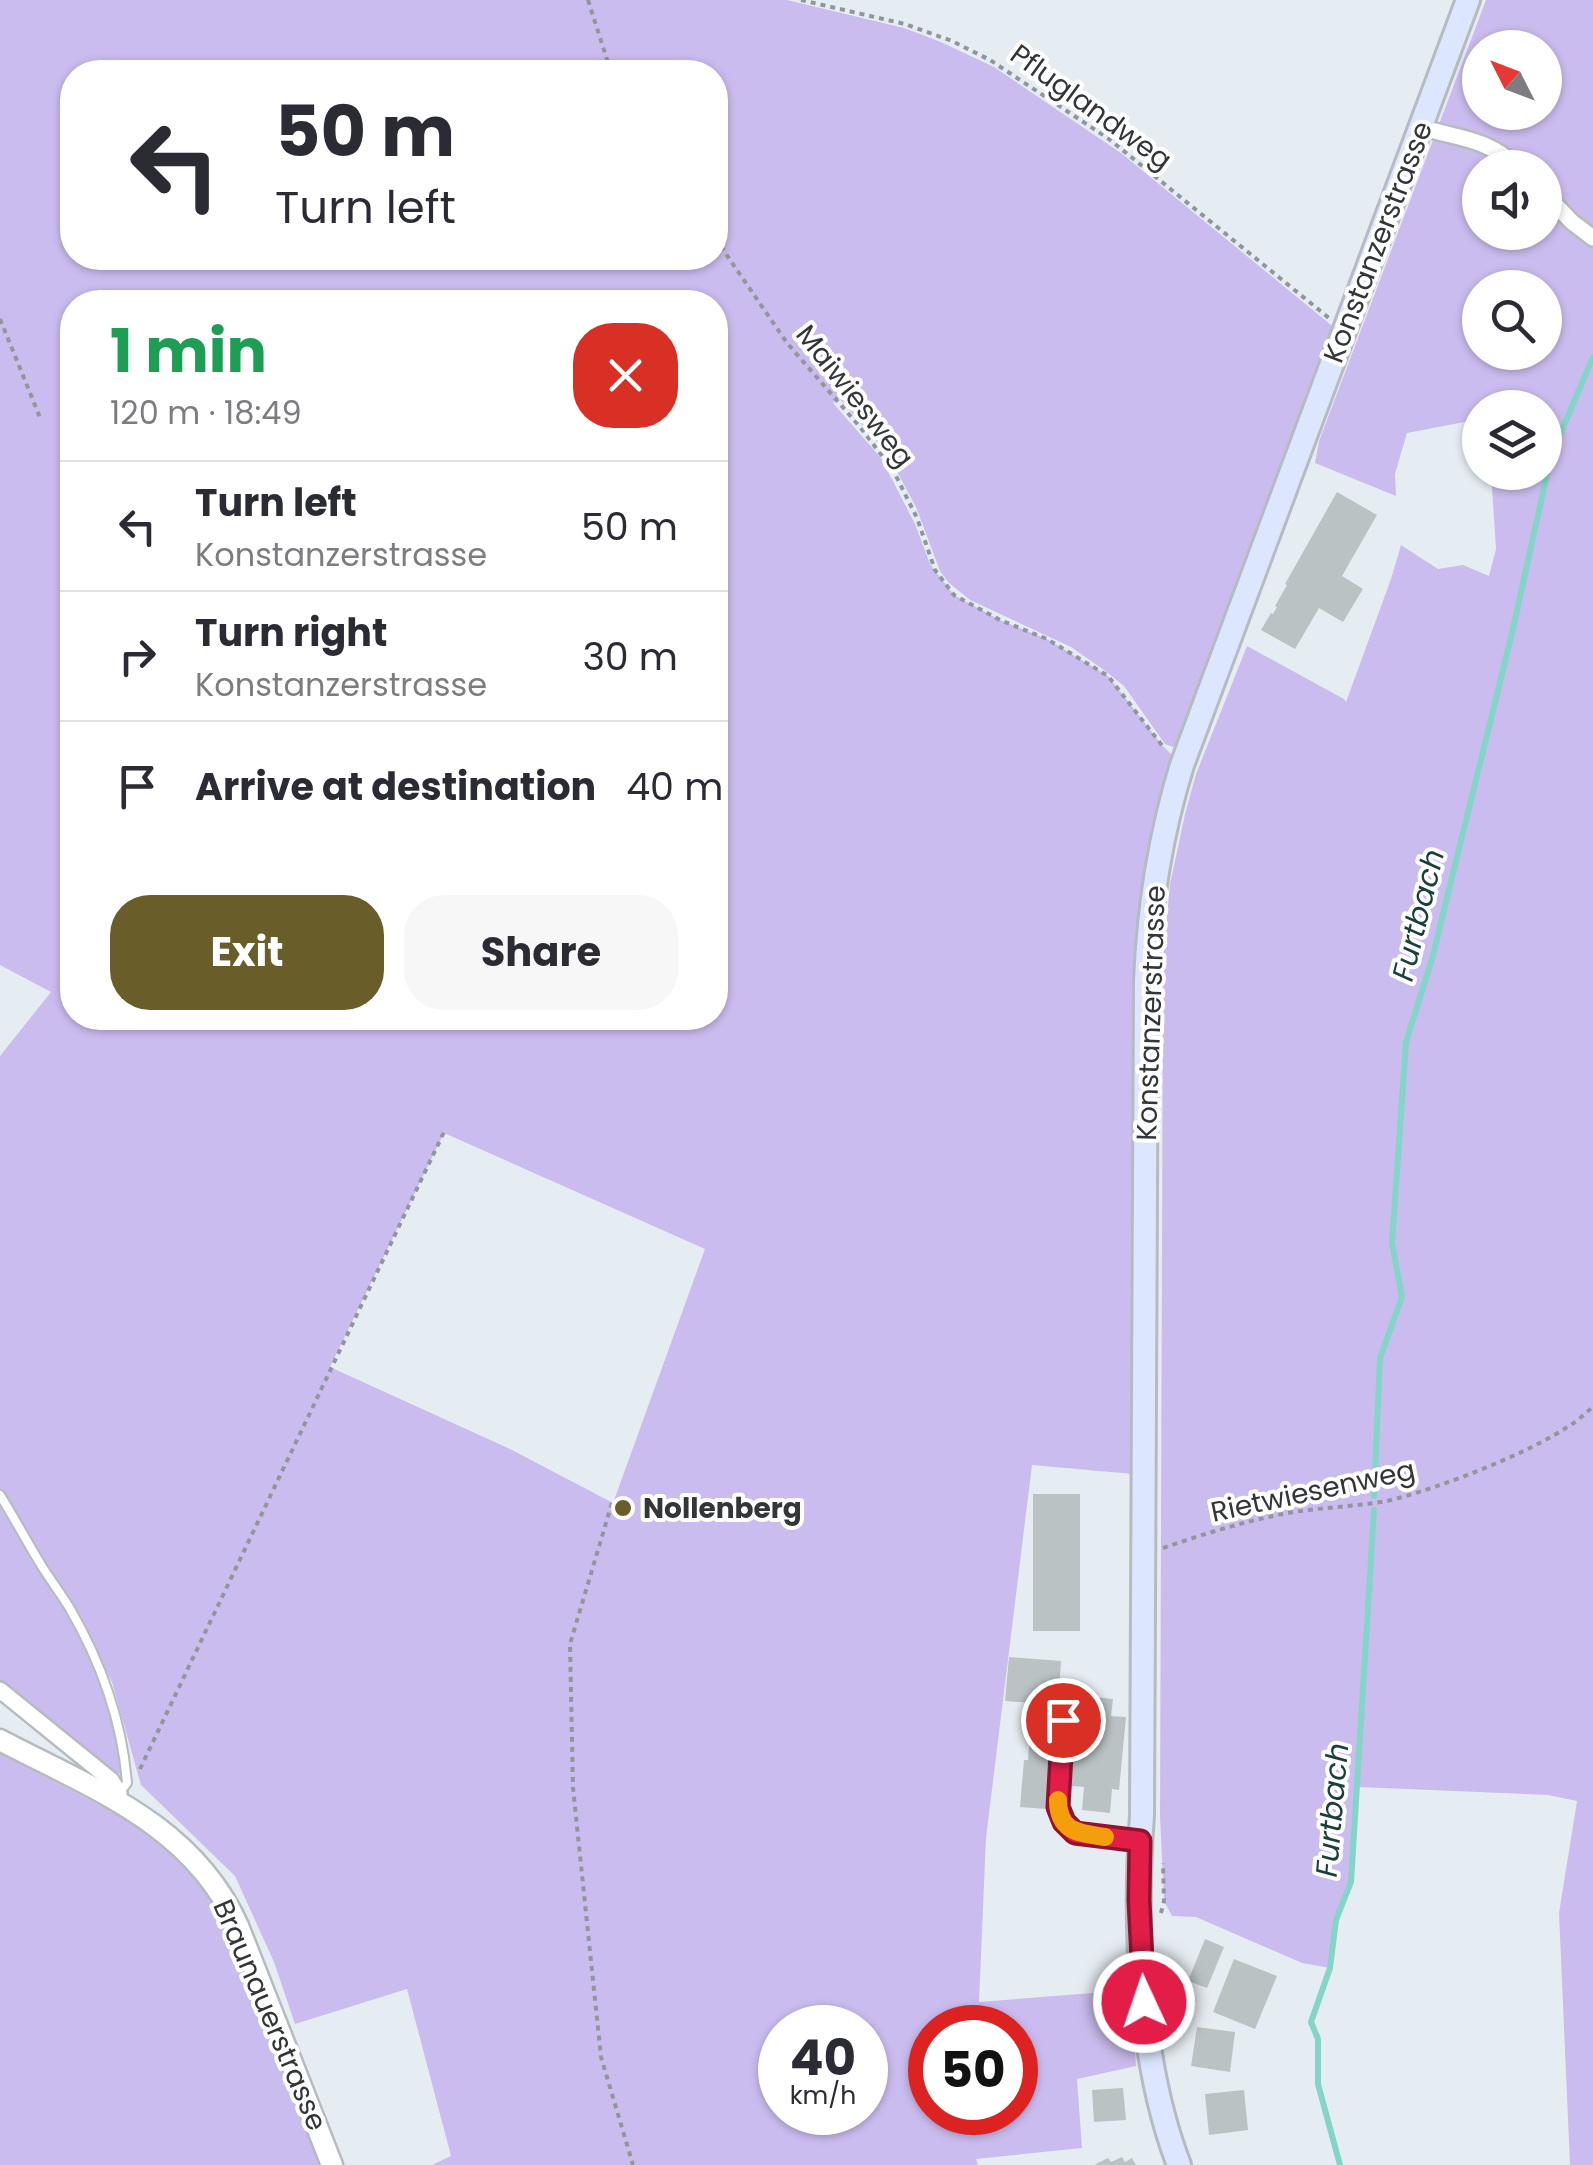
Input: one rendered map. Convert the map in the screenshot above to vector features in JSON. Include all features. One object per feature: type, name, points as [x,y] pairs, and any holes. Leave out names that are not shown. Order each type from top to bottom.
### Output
[{"type":"main road","name":"Konstanzerstrasse","points":[[1179,2165],[1146,2024],[1139,1900],[1151,1846],[1142,1796],[1143,1550],[1148,947],[1158,859],[1182,764],[1468,0]]},
{"type":"street","points":[[1421,127],[1497,150]]},
{"type":"street","points":[[1562,212],[1593,238]]},
{"type":"street","points":[[0,1690],[111,1780],[118,1797]]},
{"type":"street","points":[[1063,1720],[1058,1807],[1064,1822],[1075,1833],[1151,1846]]},
{"type":"street","name":"Braunauerstrasse","points":[[0,1740],[118,1797],[182,1846],[206,1872],[243,1939],[332,2165]]},
{"type":"lane","points":[[0,1494],[67,1604],[104,1677],[125,1765],[127,1784],[118,1797]]},
{"type":"path","points":[[588,0],[607,60]]},
{"type":"path","name":"Pfluglandweg","points":[[801,0],[905,24],[990,60],[1109,139],[1322,314]]},
{"type":"path","name":"Maiwiesweg","points":[[728,257],[787,344],[894,470],[917,518],[935,570],[954,595],[1000,620],[1047,638],[1108,676],[1162,746],[1182,764]]},
{"type":"path","points":[[0,319],[40,420]]},
{"type":"path","points":[[140,1770],[444,1132]]},
{"type":"path","name":"Rietwiesenweg","points":[[1143,1550],[1290,1512],[1408,1495],[1539,1442],[1570,1426],[1593,1406]]},
{"type":"path","points":[[612,1503],[570,1644],[573,1788],[601,2057],[633,2165]]},
{"type":"path","points":[[1151,1846],[1164,1901]]},
{"type":"shaded area","points":[[0,0],[787,0],[904,28],[994,67],[1121,153],[1336,329],[1181,740],[1173,747],[1165,744],[1124,686],[1104,670],[1071,647],[970,600],[949,583],[888,455],[839,398],[833,403],[881,458],[915,524],[930,564],[954,595],[1047,639],[1108,676],[1175,758],[1163,786],[1139,906],[1133,1008],[1144,1475],[1032,1465],[986,1838],[979,2002],[1131,1990],[1136,2066],[1077,2079],[1082,2148],[976,2159],[978,2165],[432,2165],[451,2156],[407,1989],[295,2024],[274,1962],[235,1876],[141,1785],[112,1682],[76,1611],[0,1490],[0,1056],[51,992],[0,965]],"holes":[[[444,1133],[705,1249],[613,1503],[512,1450],[330,1367]]]},
{"type":"shaded area","points":[[1486,0],[1593,0],[1593,2165],[1570,2165],[1559,1913],[1577,1801],[1548,1795],[1358,1787],[1351,1882],[1336,1920],[1330,1968],[1302,1963],[1196,1917],[1172,1916],[1164,1901],[1160,1816],[1163,959],[1170,884],[1185,814],[1196,774],[1247,646],[1346,702],[1401,545],[1438,569],[1463,565],[1489,576],[1496,549],[1492,490],[1562,490],[1562,390],[1462,390],[1462,422],[1407,433],[1395,474],[1396,496],[1315,463],[1319,441],[1462,63],[1462,130],[1562,130],[1562,30],[1475,30]]},
{"type":"shaded area","points":[[0,1502],[89,1655],[112,1717],[122,1771],[119,1774],[0,1681]]},
{"type":"shaded area","points":[[0,1753],[149,1831],[203,1883],[244,1965],[319,2165],[0,2165]]},
{"type":"building","points":[[1337,492],[1377,515],[1342,576],[1363,589],[1343,622],[1319,608],[1295,649],[1261,630]]},
{"type":"building","points":[[1033,1494],[1080,1494],[1080,1631],[1033,1631]]},
{"type":"building","points":[[1009,1657],[1061,1661],[1058,1705],[1005,1701]]},
{"type":"building","points":[[1073,1695],[1113,1699],[1111,1716],[1126,1717],[1119,1790],[1112,1789],[1110,1813],[1082,1810],[1084,1787],[1061,1785]]},
{"type":"building","points":[[1031,1722],[1054,1724],[1047,1809],[1020,1807]]},
{"type":"building","points":[[1205,1939],[1224,1947],[1207,1988],[1188,1981]]},
{"type":"building","points":[[1234,1959],[1277,1976],[1255,2029],[1213,2012]]},
{"type":"building","points":[[1197,2027],[1235,2032],[1230,2072],[1191,2066]]},
{"type":"building","points":[[1123,2088],[1126,2120],[1094,2122],[1092,2090]]},
{"type":"building","points":[[1244,2090],[1248,2130],[1209,2135],[1205,2094]]},
{"type":"building","points":[[1122,2157],[1125,2162],[1132,2158],[1136,2165],[1094,2165],[1108,2158],[1111,2162]]},
{"type":"waterway","name":"Furtbach","points":[[1374,1496],[1380,1358],[1402,1297],[1392,1243],[1406,1042],[1432,959],[1551,456],[1593,357]]},
{"type":"waterway","name":"Furtbach","points":[[1340,2165],[1318,2084],[1318,2039],[1311,2022],[1330,1968],[1336,1920],[1351,1882],[1374,1510]]},
{"type":"slow traffic","points":[[1058,1800],[1060,1816],[1075,1833],[1105,1837]]},
{"type":"place","name":"Nollenberg","points":[[623,1508]]},
{"type":"route","points":[[1063,1720],[1060,1816],[1075,1833],[1140,1841],[1144,2002]]}]
